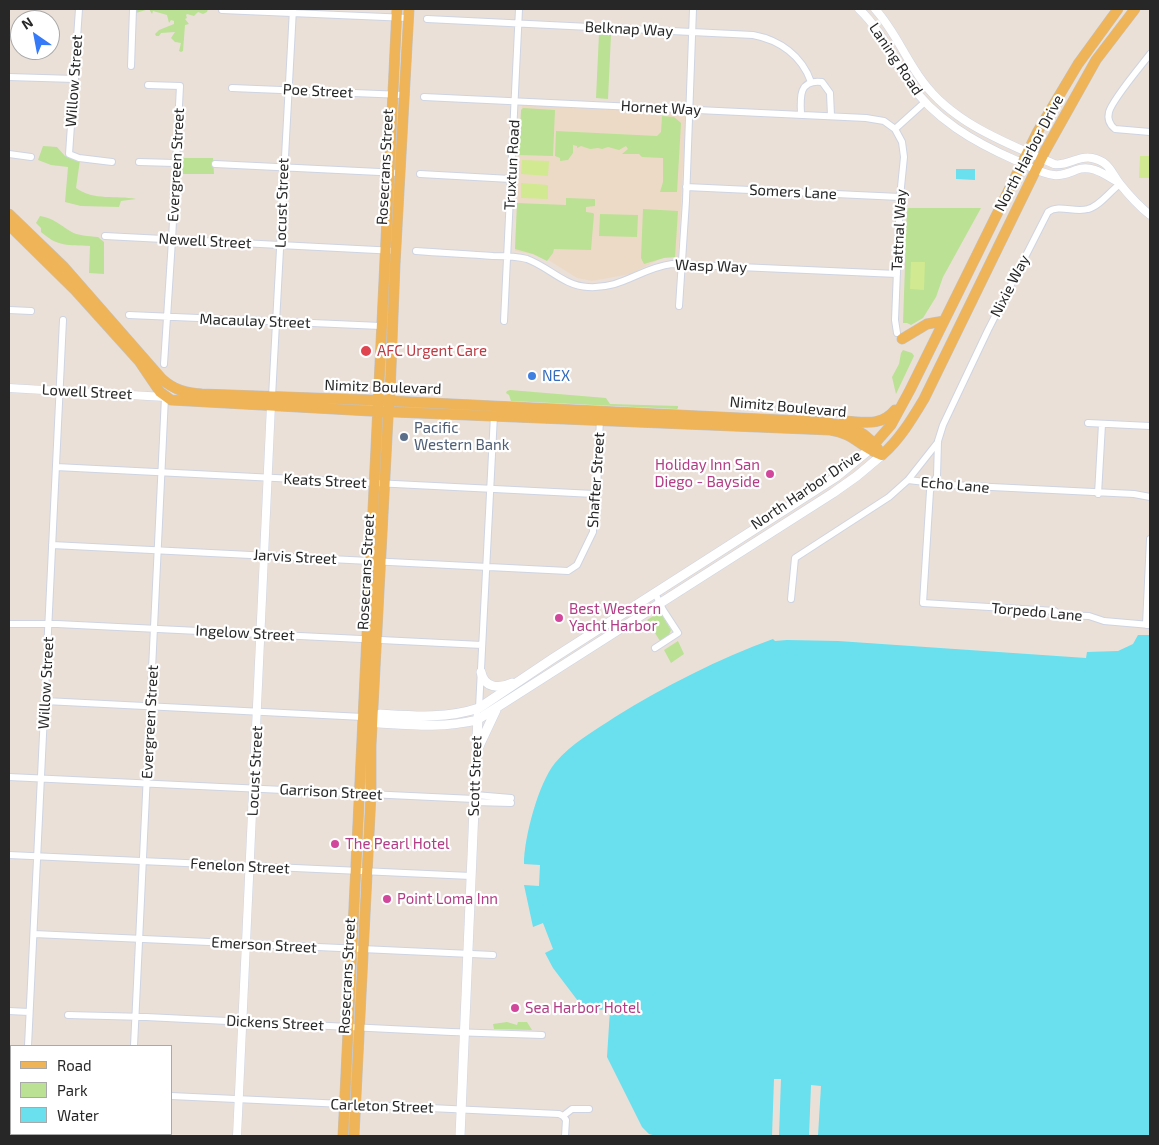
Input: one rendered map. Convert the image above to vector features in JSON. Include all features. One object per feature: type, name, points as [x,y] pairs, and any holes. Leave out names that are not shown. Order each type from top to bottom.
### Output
[{"type":"main road","name":"North Harbor Drive","points":[[363,717],[374,718],[380,714],[435,716],[467,712],[479,708],[521,679],[836,477],[872,447],[891,425],[906,398],[1027,152],[1062,89],[1085,53],[1118,9]]},
{"type":"main road","name":"North Harbor Drive","points":[[374,718],[379,723],[437,726],[454,725],[477,720],[846,485],[895,442],[906,429],[924,399],[1041,158],[1100,55],[1134,9]]},
{"type":"main road","name":"Rosecrans Street","points":[[354,1136],[389,406],[391,251],[398,95],[397,13]]},
{"type":"main road","name":"Rosecrans Street","points":[[398,95],[409,14]]},
{"type":"main road","name":"Nimitz Boulevard","points":[[9,214],[64,267],[164,380],[178,390],[272,401],[600,416],[830,430],[851,436],[882,454]]},
{"type":"main road","points":[[9,225],[75,290],[139,361],[165,397],[193,393]]},
{"type":"main road","name":"Rosecrans Street","points":[[343,1136],[381,326],[391,251]]},
{"type":"main road","points":[[900,336],[927,324],[944,322]]},
{"type":"main road","name":"Nimitz Boulevard","points":[[165,397],[171,400],[200,402],[272,401]]},
{"type":"main road","points":[[822,422],[881,422],[890,416],[906,398]]},
{"type":"main road","name":"Nimitz Boulevard","points":[[389,406],[494,415],[822,422],[854,428],[864,434],[872,447]]},
{"type":"main road","points":[[481,672],[485,682],[493,686],[502,686],[521,679]]},
{"type":"main road","name":"Scott Street","points":[[460,1136],[479,708]]},
{"type":"main road","points":[[476,758],[483,735],[497,708]]},
{"type":"street","name":"Willow Street","points":[[79,9],[69,154],[79,158],[112,162]]},
{"type":"street","points":[[131,66],[133,9]]},
{"type":"street","name":"Truxtun Road","points":[[504,321],[519,9]]},
{"type":"street","points":[[678,306],[690,109],[693,9]]},
{"type":"street","name":"Laning Road","points":[[859,9],[881,34],[908,81],[925,102],[940,117],[962,133],[1022,163],[1049,174],[1059,175],[1082,168],[1091,168],[1120,184]]},
{"type":"street","name":"Laning Road","points":[[875,9],[890,26],[919,76],[939,100],[965,121],[1027,152],[1060,165],[1083,158],[1096,159],[1108,165],[1120,184],[1150,215]]},
{"type":"street","points":[[222,10],[409,14]]},
{"type":"street","name":"Locust Street","points":[[237,1136],[292,11]]},
{"type":"street","name":"Belknap Way","points":[[427,19],[731,33],[765,37],[792,52],[807,71],[810,82]]},
{"type":"street","points":[[1150,54],[1110,110],[1108,118],[1115,129],[1150,132]]},
{"type":"street","points":[[9,78],[75,79]]},
{"type":"street","points":[[800,114],[802,92],[805,86],[810,82],[822,82],[827,87],[831,98],[831,116]]},
{"type":"street","name":"Evergreen Street","points":[[148,85],[180,86],[164,364]]},
{"type":"street","name":"Poe Street","points":[[232,88],[398,95]]},
{"type":"street","name":"Hornet Way","points":[[424,97],[831,116],[875,119],[884,121],[895,129]]},
{"type":"street","points":[[895,129],[925,102]]},
{"type":"street","name":"Tattnal Way","points":[[895,129],[902,142],[904,157],[900,197],[895,320],[900,336]]},
{"type":"street","points":[[9,154],[31,157]]},
{"type":"street","points":[[139,162],[176,163]]},
{"type":"street","points":[[215,164],[395,173]]},
{"type":"street","points":[[420,174],[511,178]]},
{"type":"street","name":"Nixie Way","points":[[938,438],[988,330],[1048,212],[1054,209],[1086,210],[1094,206],[1120,184]]},
{"type":"street","name":"Somers Lane","points":[[686,188],[900,197]]},
{"type":"street","name":"Newell Street","points":[[105,236],[391,251]]},
{"type":"street","name":"Wasp Way","points":[[416,251],[508,256],[540,265],[569,284],[587,287],[607,287],[662,266],[681,264],[897,274]]},
{"type":"street","points":[[9,310],[31,311]]},
{"type":"street","name":"Macaulay Street","points":[[129,315],[381,326]]},
{"type":"street","name":"Willow Street","points":[[28,1045],[63,320]]},
{"type":"street","name":"Lowell Street","points":[[9,388],[165,397]]},
{"type":"street","name":"Evergreen Street","points":[[134,1045],[165,397]]},
{"type":"street","name":"Scott Street","points":[[479,708],[494,415]]},
{"type":"street","name":"Shafter Street","points":[[568,571],[577,565],[593,532],[594,494],[597,491],[600,416]]},
{"type":"street","points":[[1088,423],[1150,426]]},
{"type":"street","points":[[1098,494],[1102,424]]},
{"type":"street","points":[[908,480],[938,438]]},
{"type":"street","points":[[933,484],[937,476],[938,438]]},
{"type":"street","name":"Keats Street","points":[[56,467],[594,494]]},
{"type":"street","name":"Echo Lane","points":[[791,600],[795,558],[889,496],[908,480],[933,484],[1098,494],[1134,494],[1150,497]]},
{"type":"street","name":"Torpedo Lane","points":[[933,484],[930,490],[923,603],[1055,611],[1060,615],[1089,616],[1104,621],[1148,625]]},
{"type":"street","points":[[1148,625],[1150,539]]},
{"type":"street","name":"Jarvis Street","points":[[52,545],[568,571]]},
{"type":"street","points":[[655,593],[678,633],[655,648]]},
{"type":"street","name":"Ingelow Street","points":[[9,624],[155,628],[482,645]]},
{"type":"street","points":[[45,701],[363,717]]},
{"type":"street","name":"Garrison Street","points":[[9,777],[511,800]]},
{"type":"street","name":"Fenelon Street","points":[[9,855],[471,876]]},
{"type":"street","name":"Emerson Street","points":[[34,934],[493,956]]},
{"type":"street","points":[[9,1011],[29,1012]]},
{"type":"street","name":"Dickens Street","points":[[68,1015],[542,1035]]},
{"type":"street","name":"Carleton Street","points":[[172,1096],[559,1114],[563,1116],[572,1109],[589,1109]]},
{"type":"street","points":[[563,1116],[566,1120],[565,1136]]},
{"type":"shaded area","points":[[522,105],[686,113],[678,258],[664,257],[631,274],[592,281],[577,278],[542,256],[515,251]]},
{"type":"green space","points":[[135,9],[149,9],[136,13],[135,16]]},
{"type":"green space","points":[[149,9],[208,9],[203,14],[198,12],[194,16],[186,15],[187,18],[185,19],[189,24],[185,25],[183,51],[181,52],[179,51],[181,43],[175,42],[171,38],[175,32],[161,33],[159,36],[155,34],[159,30],[174,24],[174,21],[171,20],[169,23],[167,15],[153,11],[152,14]]},
{"type":"green space","points":[[599,34],[611,35],[608,99],[596,98]]},
{"type":"green space","points":[[523,108],[555,110],[553,156],[519,155],[521,110]]},
{"type":"green space","points":[[662,116],[674,117],[681,123],[677,192],[660,192],[663,182],[663,158],[642,157],[639,154],[622,154],[628,149],[626,146],[619,150],[608,147],[590,149],[581,146],[577,148],[577,146],[573,145],[573,153],[568,160],[560,161],[560,158],[555,156],[556,131],[657,136],[661,132]]},
{"type":"green space","points":[[43,146],[57,147],[65,156],[80,160],[76,188],[83,192],[90,195],[136,199],[121,201],[119,207],[81,206],[65,202],[68,167],[51,165],[38,160]]},
{"type":"green space","points":[[1140,156],[1150,156],[1150,178],[1139,178]]},
{"type":"green space","points":[[181,158],[213,158],[214,174],[180,174]]},
{"type":"green space","points":[[522,160],[549,161],[548,176],[521,174]]},
{"type":"green space","points":[[521,183],[548,185],[548,199],[521,198]]},
{"type":"green space","points":[[566,198],[595,199],[595,206],[586,207],[586,212],[594,214],[591,250],[554,249],[547,261],[533,254],[515,249],[517,203],[566,205]]},
{"type":"green space","points":[[907,208],[981,208],[943,277],[936,297],[923,318],[911,325],[903,323]]},
{"type":"green space","points":[[643,209],[678,211],[675,257],[644,264],[641,258]]},
{"type":"green space","points":[[600,214],[638,215],[637,237],[599,236]]},
{"type":"green space","points":[[40,216],[52,220],[73,233],[98,237],[104,242],[104,274],[89,273],[90,246],[58,243],[47,237],[41,232],[41,228],[36,223]]},
{"type":"green space","points":[[911,262],[925,262],[924,290],[910,289]]},
{"type":"green space","points":[[903,350],[912,353],[914,356],[896,394],[892,377],[899,364]]},
{"type":"green space","points":[[510,390],[606,398],[610,404],[678,406],[678,408],[511,401],[506,393]]},
{"type":"green space","points":[[655,615],[662,615],[671,630],[669,635],[660,641],[647,620]]},
{"type":"green space","points":[[678,641],[684,654],[671,663],[664,650]]},
{"type":"green space","points":[[507,1022],[517,1025],[518,1022],[527,1022],[532,1030],[494,1029],[493,1024]]},
{"type":"water","points":[[956,169],[975,169],[975,180],[956,179]]},
{"type":"water","points":[[1138,635],[1150,635],[1150,1136],[657,1136],[649,1134],[642,1127],[607,1057],[610,1010],[584,1009],[553,968],[545,953],[553,949],[543,923],[533,927],[524,885],[539,886],[540,865],[524,864],[526,840],[538,797],[555,763],[591,732],[653,695],[712,664],[773,639],[775,641],[838,641],[1086,658],[1087,652],[1118,651],[1133,644]]},
{"type":"pier","points":[[774,1079],[781,1079],[779,1136],[772,1136]]},
{"type":"pier","points":[[811,1085],[821,1086],[818,1136],[809,1136]]},
{"type":"place","name":"AFC Urgent Care","points":[[366,351]]},
{"type":"place","name":"NEX","points":[[532,376]]},
{"type":"place","name":"Pacific Western Bank","points":[[404,437]]},
{"type":"place","name":"Holiday Inn San Diego - Bayside","points":[[770,474]]},
{"type":"place","name":"Best Western Yacht Harbor","points":[[559,618]]},
{"type":"place","name":"The Pearl Hotel","points":[[335,844]]},
{"type":"place","name":"Point Loma Inn","points":[[387,899]]},
{"type":"place","name":"Sea Harbor Hotel","points":[[515,1008]]}]
